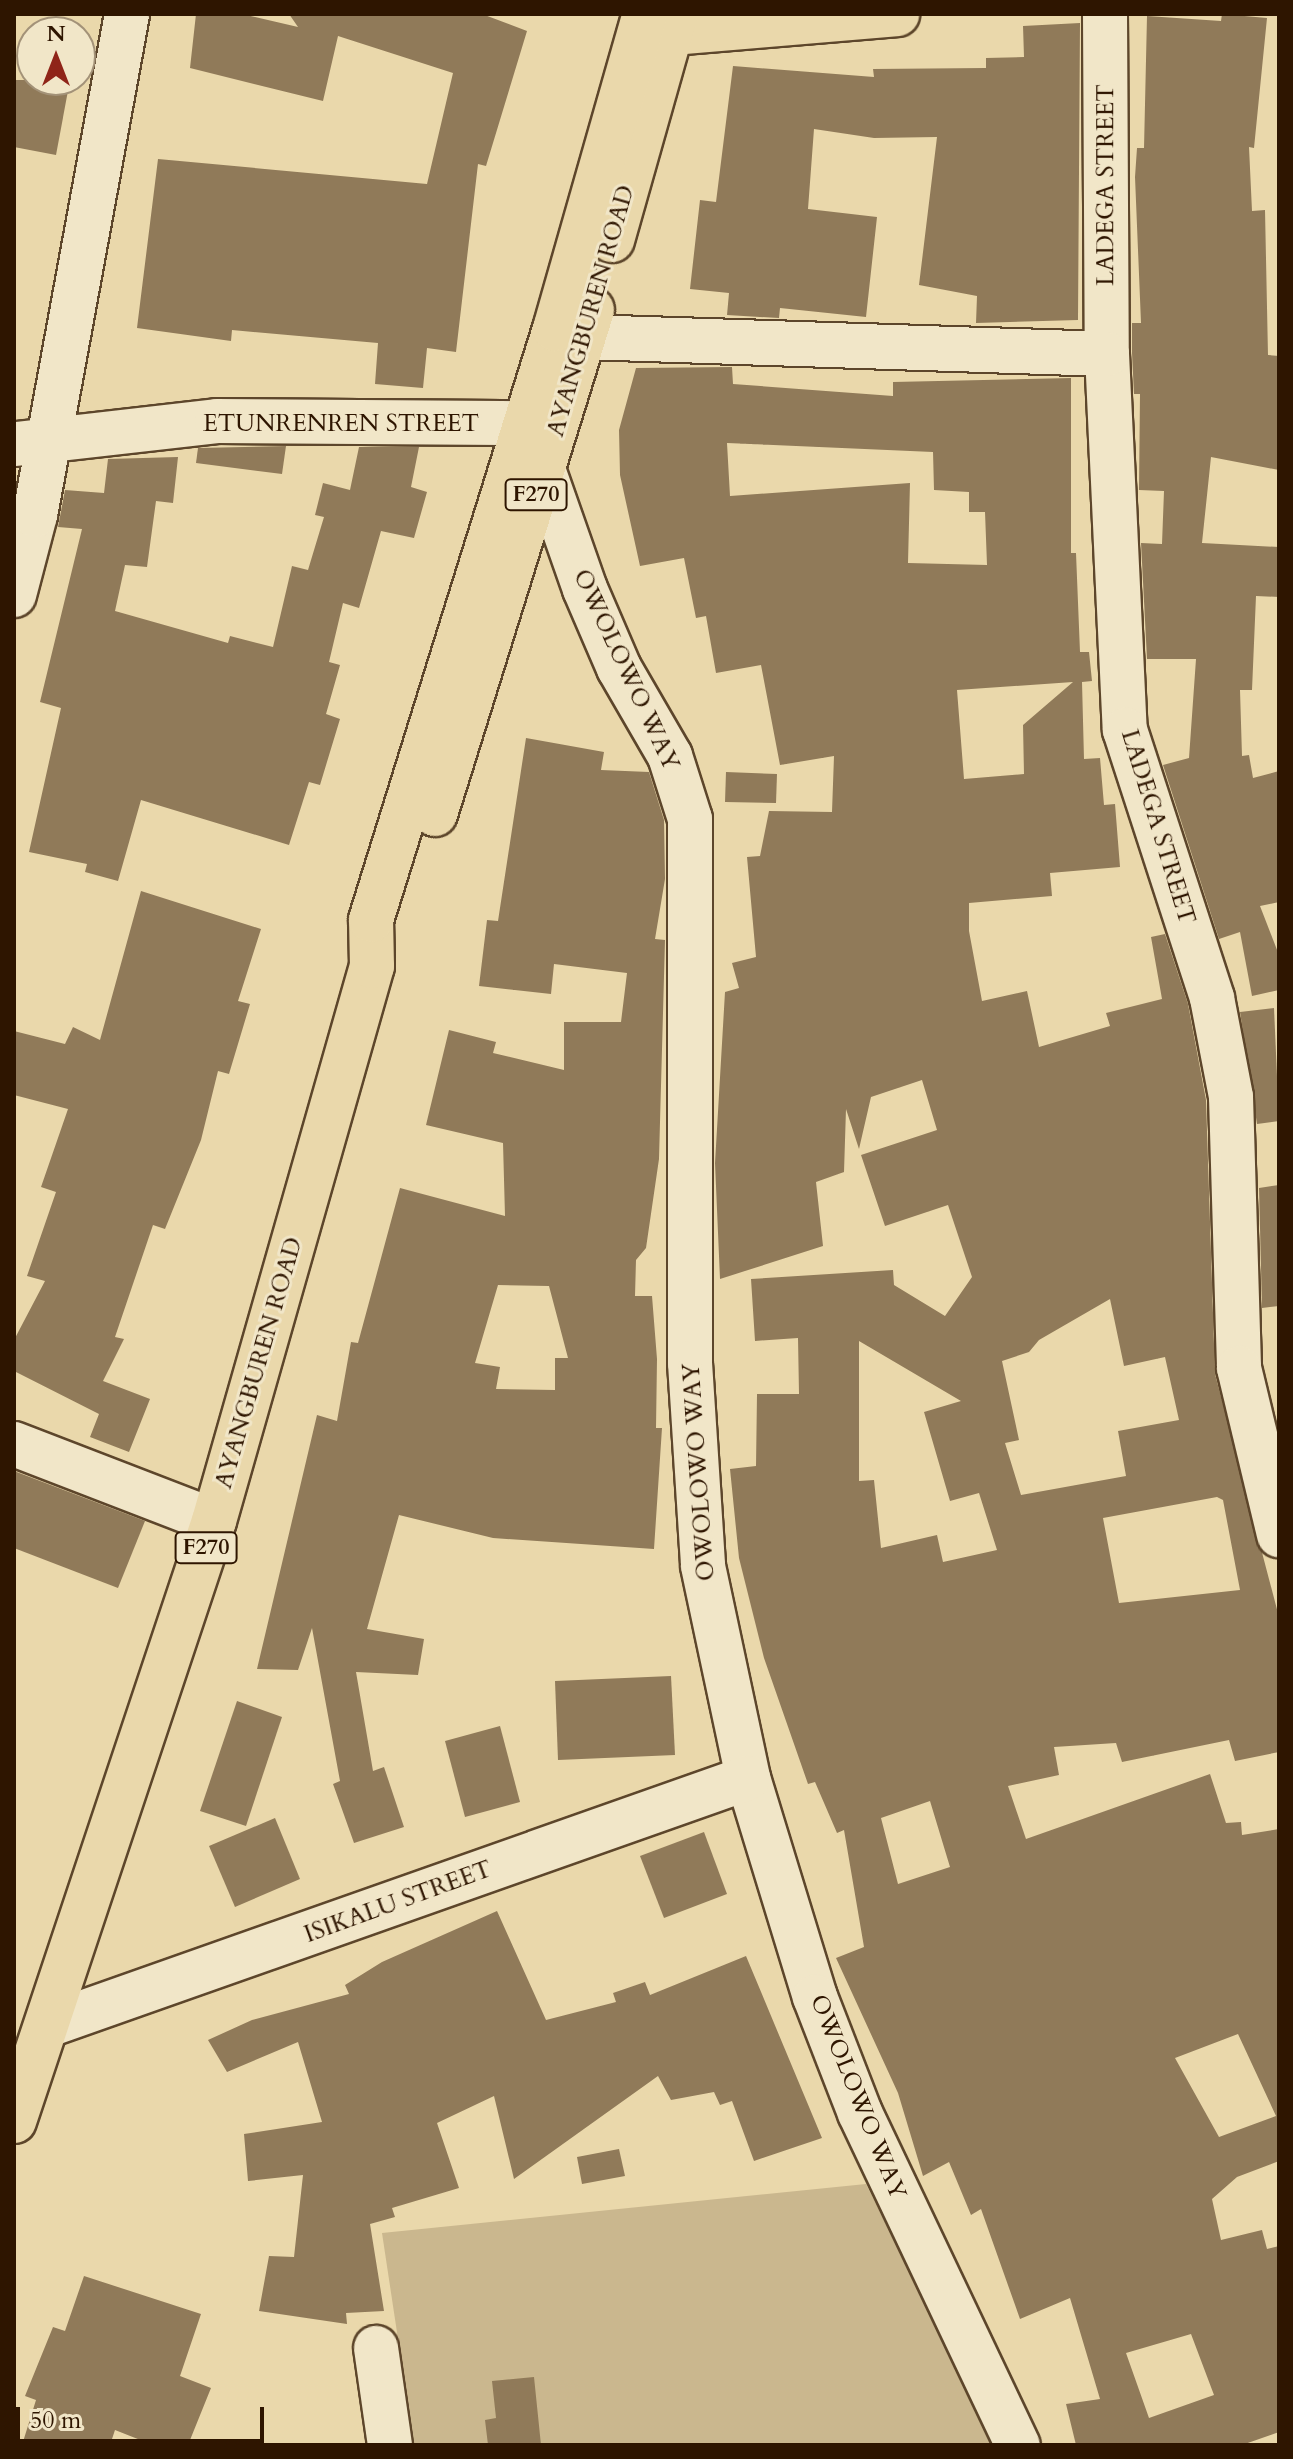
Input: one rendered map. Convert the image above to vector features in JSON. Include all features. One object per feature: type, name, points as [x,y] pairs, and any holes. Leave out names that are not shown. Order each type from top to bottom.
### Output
[{"type":"main road","points":[[665,20],[897,14]]},
{"type":"main road","name":"AYANGBUREN ROAD","points":[[372,966],[401,923],[544,472],[584,337],[665,20]]},
{"type":"main road","name":"AYANGBUREN ROAD","points":[[14,2121],[214,1521],[372,966],[371,920],[524,423],[665,20]]},
{"type":"street","points":[[14,595],[29,444],[127,14]]},
{"type":"street","name":"LADEGA STREET","points":[[1105,14],[1107,354],[1125,730],[1212,998],[1226,1069],[1239,1368],[1279,1535]]},
{"type":"street","points":[[584,337],[1107,354]]},
{"type":"street","name":"ETUNRENREN STREET","points":[[29,444],[217,421],[524,423]]},
{"type":"street","name":"OWOLOWO WAY","points":[[544,472],[585,589],[619,668],[670,756],[690,819],[690,1363],[703,1566],[748,1778],[815,1997],[860,2113],[1018,2445]]},
{"type":"street","points":[[14,1444],[214,1521]]},
{"type":"street","name":"ISIKALU STREET","points":[[48,2025],[748,1778]]},
{"type":"street","points":[[376,2348],[390,2445]]},
{"type":"shaded area","points":[[866,2184],[996,2445],[414,2445],[382,2233]]},
{"type":"building","points":[[196,14],[242,14],[298,27],[289,14],[482,14],[527,31],[486,166],[478,164],[456,352],[427,348],[423,388],[375,384],[378,343],[232,330],[231,341],[137,328],[158,159],[427,184],[453,73],[338,36],[323,101],[190,68]]},
{"type":"building","points":[[1222,14],[1267,18],[1254,148],[1249,147],[1252,211],[1265,210],[1268,355],[1279,356],[1279,470],[1211,457],[1202,543],[1279,547],[1279,597],[1256,596],[1252,690],[1240,690],[1242,756],[1249,755],[1253,778],[1279,771],[1279,902],[1260,906],[1279,955],[1279,990],[1252,996],[1240,932],[1219,939],[1163,765],[1189,758],[1196,659],[1147,659],[1141,543],[1162,544],[1164,491],[1139,490],[1140,394],[1134,394],[1132,353],[1132,323],[1141,323],[1135,177],[1137,148],[1144,148],[1147,16],[1221,21]]},
{"type":"building","points":[[1080,23],[1078,320],[976,323],[977,296],[919,285],[937,137],[874,138],[814,129],[808,209],[877,217],[866,317],[780,308],[779,318],[727,315],[729,293],[690,289],[700,200],[716,202],[733,66],[874,77],[873,69],[986,68],[986,58],[1024,57],[1023,26]]},
{"type":"building","points":[[14,80],[16,96],[67,96],[56,155],[14,147]]},
{"type":"building","points":[[732,367],[733,384],[893,396],[893,382],[1071,378],[1071,553],[1076,553],[1080,652],[1089,652],[1092,681],[1082,682],[1084,759],[1100,758],[1104,805],[1115,804],[1120,867],[1050,873],[1052,896],[969,903],[969,931],[982,1001],[1027,991],[1039,1047],[1110,1026],[1106,1013],[1162,999],[1151,937],[1165,934],[1188,1004],[1206,1100],[1215,1374],[1279,1617],[1279,1752],[1235,1761],[1229,1740],[1122,1762],[1116,1743],[1054,1747],[1059,1775],[1008,1786],[1026,1839],[1210,1774],[1226,1823],[1241,1822],[1242,1835],[1279,1829],[1279,2161],[1237,2177],[1212,2199],[1221,2240],[1262,2230],[1267,2249],[1279,2246],[1279,2432],[1242,2445],[1076,2445],[1066,2404],[1100,2399],[1070,2298],[1020,2319],[981,2209],[971,2215],[949,2162],[923,2176],[898,2093],[836,1958],[864,1947],[844,1830],[837,1833],[815,1782],[808,1784],[764,1658],[739,1558],[730,1469],[756,1466],[757,1394],[799,1394],[798,1338],[755,1341],[751,1279],[893,1270],[894,1285],[945,1316],[972,1277],[948,1205],[885,1226],[861,1155],[937,1130],[922,1080],[871,1097],[859,1149],[846,1109],[844,1172],[816,1182],[823,1246],[720,1279],[715,1163],[725,992],[739,988],[732,963],[756,957],[747,857],[760,856],[769,811],[832,812],[834,756],[780,765],[761,665],[716,673],[706,616],[696,618],[684,558],[640,566],[620,475],[619,430],[636,368]],"holes":[[[727,443],[933,452],[934,490],[969,492],[969,512],[985,512],[987,565],[908,563],[910,483],[730,496]],[[1073,682],[1023,725],[1024,774],[964,779],[957,690]],[[1110,1299],[1124,1366],[1165,1357],[1179,1420],[1118,1431],[1126,1476],[1021,1495],[1005,1443],[1019,1440],[1002,1361],[1029,1352],[1039,1340]],[[859,1341],[961,1401],[924,1412],[950,1501],[979,1493],[997,1550],[943,1562],[937,1535],[881,1548],[874,1480],[859,1481]],[[1217,1497],[1223,1500],[1240,1590],[1119,1603],[1103,1518]],[[930,1801],[950,1867],[898,1884],[881,1818]],[[1238,2034],[1276,2116],[1219,2137],[1175,2058]],[[1191,2334],[1214,2395],[1149,2418],[1126,2353]]]},
{"type":"building","points":[[286,446],[282,474],[196,463],[198,448]]},
{"type":"building","points":[[359,447],[419,447],[411,487],[427,492],[414,538],[381,531],[359,608],[343,603],[329,662],[340,665],[326,714],[340,719],[320,785],[309,782],[289,845],[141,800],[118,881],[85,872],[87,864],[29,852],[61,708],[40,702],[82,529],[58,527],[65,490],[104,493],[108,459],[178,457],[173,503],[156,501],[147,567],[125,565],[115,611],[228,643],[230,636],[273,647],[292,566],[308,570],[324,517],[315,515],[323,483],[350,490]]},
{"type":"building","points":[[526,738],[604,752],[601,770],[649,772],[664,820],[665,879],[655,939],[665,940],[659,1159],[646,1248],[636,1260],[635,1296],[652,1296],[657,1359],[656,1428],[662,1428],[654,1549],[493,1538],[399,1515],[367,1629],[424,1639],[418,1675],[356,1672],[373,1771],[384,1767],[404,1827],[354,1843],[333,1784],[340,1781],[312,1628],[298,1670],[257,1669],[317,1415],[337,1421],[351,1342],[358,1343],[400,1188],[505,1216],[503,1143],[426,1125],[449,1030],[496,1042],[493,1053],[564,1070],[564,1022],[621,1022],[627,973],[554,964],[551,994],[479,986],[487,920],[498,921]],"holes":[[[498,1285],[549,1286],[568,1358],[555,1358],[555,1390],[496,1389],[500,1367],[475,1363]]]},
{"type":"building","points":[[726,772],[777,774],[776,803],[725,802]]},
{"type":"building","points":[[141,891],[261,929],[238,1001],[250,1004],[229,1074],[218,1071],[201,1140],[165,1229],[153,1225],[115,1337],[124,1339],[103,1381],[150,1399],[129,1452],[90,1437],[99,1414],[14,1371],[14,1340],[45,1281],[27,1276],[56,1192],[41,1187],[68,1109],[14,1095],[14,1031],[65,1044],[73,1027],[100,1040]]},
{"type":"building","points":[[1274,1008],[1279,1121],[1257,1124],[1240,1012]]},
{"type":"building","points":[[1279,1185],[1279,1306],[1262,1308],[1259,1188]]},
{"type":"building","points":[[14,1471],[145,1521],[118,1588],[14,1548]]},
{"type":"building","points":[[671,1676],[675,1755],[558,1760],[555,1681]]},
{"type":"building","points":[[237,1701],[282,1717],[246,1826],[200,1811]]},
{"type":"building","points":[[500,1726],[520,1802],[465,1817],[445,1741]]},
{"type":"building","points":[[275,1818],[300,1879],[235,1907],[209,1846]]},
{"type":"building","points":[[704,1832],[727,1894],[664,1918],[640,1856]]},
{"type":"building","points":[[497,1911],[546,2020],[616,2002],[613,1993],[645,1982],[650,1995],[746,1956],[822,2138],[754,2161],[732,2101],[720,2105],[714,2092],[671,2100],[658,2076],[514,2179],[494,2096],[437,2123],[459,2188],[392,2208],[395,2217],[370,2224],[384,2311],[346,2313],[347,2324],[259,2311],[269,2256],[294,2257],[303,2175],[248,2181],[244,2134],[322,2122],[298,2042],[227,2072],[208,2040],[252,2020],[349,1994],[345,1985],[382,1962]]},
{"type":"building","points":[[619,2149],[625,2176],[582,2184],[577,2157]]},
{"type":"building","points":[[84,2276],[201,2314],[180,2376],[211,2388],[188,2445],[153,2445],[115,2430],[110,2445],[22,2445],[36,2400],[25,2396],[53,2327],[65,2331]]},
{"type":"building","points":[[534,2377],[541,2445],[488,2445],[485,2420],[496,2418],[492,2381]]}]
